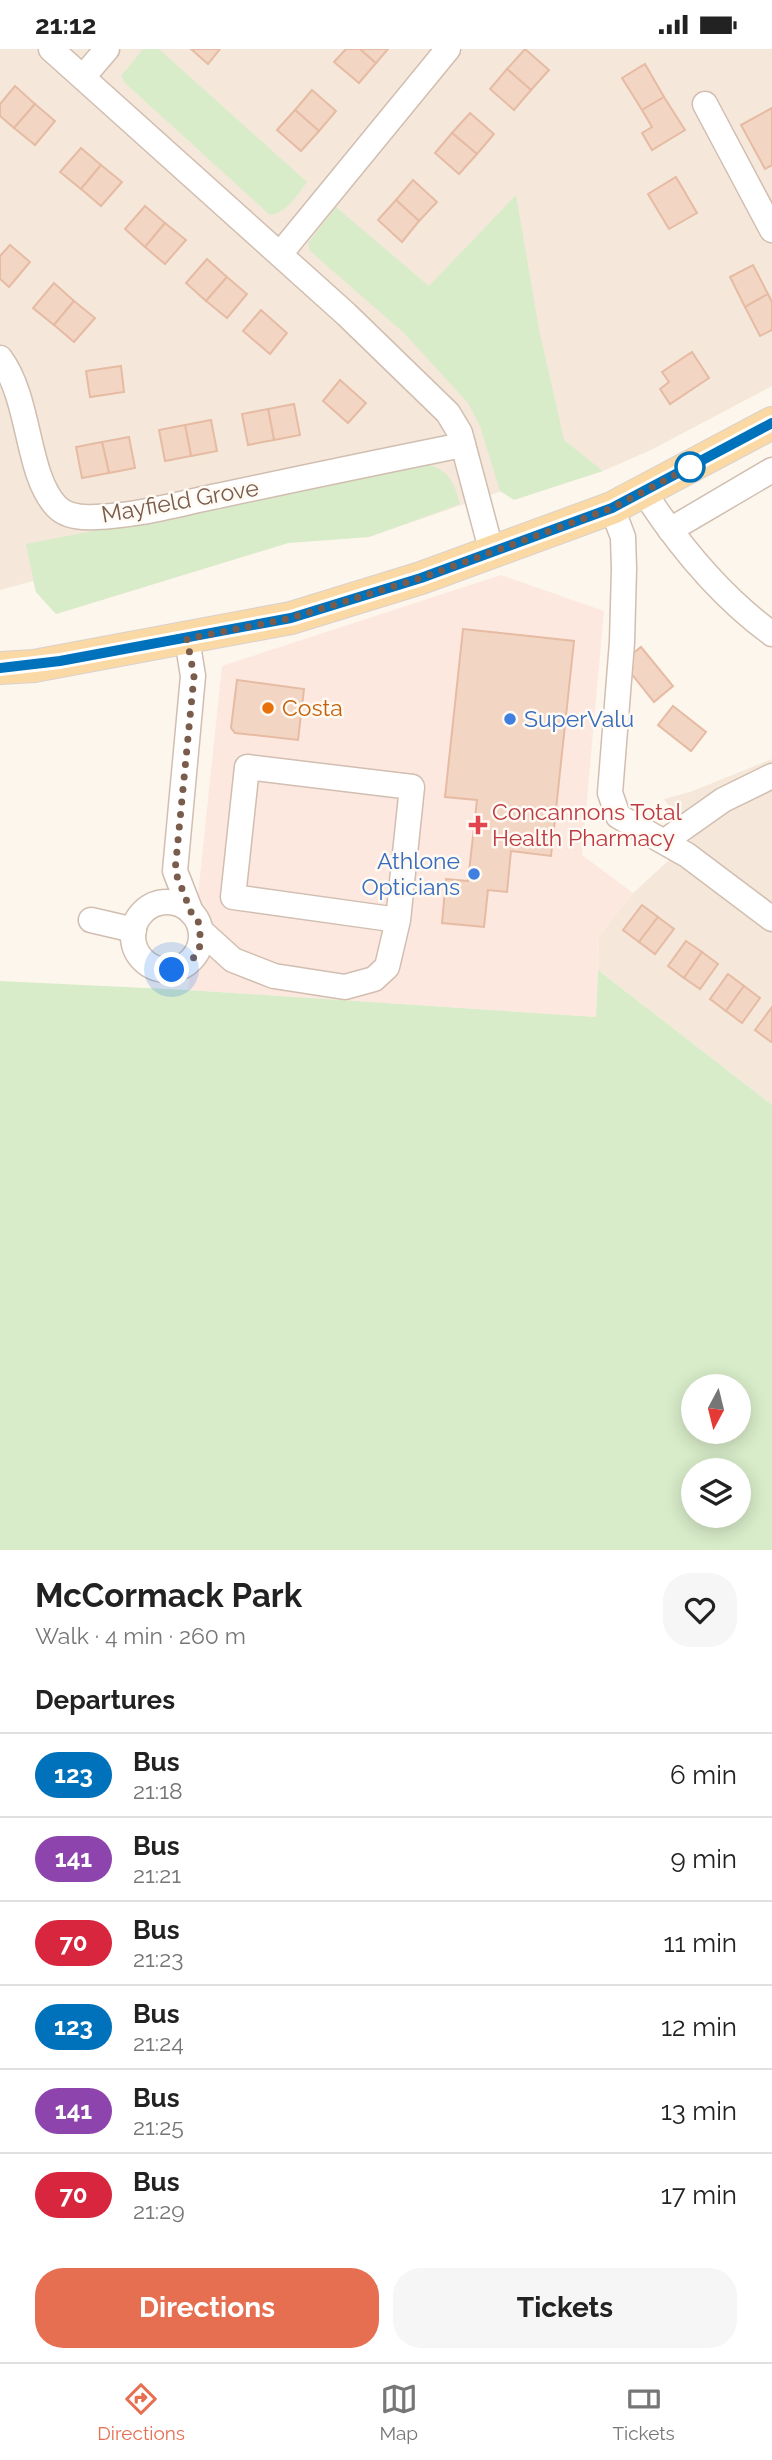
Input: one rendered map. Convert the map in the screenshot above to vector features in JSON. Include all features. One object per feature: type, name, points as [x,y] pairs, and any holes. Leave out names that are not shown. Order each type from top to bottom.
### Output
[{"type":"main road","points":[[0,668],[34,666],[291,618],[421,578],[612,508],[772,423]]},
{"type":"street","points":[[51,49],[346,314],[448,413],[460,433],[492,553]]},
{"type":"street","points":[[83,77],[107,49]]},
{"type":"street","points":[[279,254],[448,49]]},
{"type":"street","points":[[705,104],[772,230]]},
{"type":"street","name":"Mayfield Grove","points":[[0,358],[20,400],[37,469],[50,499],[59,509],[78,517],[106,517],[174,505],[463,445]]},
{"type":"street","points":[[670,530],[772,470]]},
{"type":"street","points":[[644,492],[703,571],[732,603],[772,634]]},
{"type":"street","points":[[612,508],[623,537],[625,569],[610,793],[618,816],[634,827],[665,841],[772,919]]},
{"type":"street","points":[[187,639],[194,676],[175,871],[196,921],[201,942],[191,961]]},
{"type":"street","points":[[233,960],[182,905],[160,902],[140,914],[134,930],[135,948],[140,958],[149,966],[172,970],[191,961],[233,960],[274,976],[345,987],[374,979],[387,967],[398,920],[412,787],[247,767],[233,897],[398,920]]},
{"type":"street","points":[[665,841],[723,800],[772,776]]},
{"type":"street","points":[[149,907],[175,871]]},
{"type":"street","points":[[90,920],[134,930]]},
{"type":"shaded area","points":[[0,49],[772,49],[772,386],[651,450],[603,471],[589,461],[369,537],[288,543],[56,614],[36,592],[33,581],[0,590]]},
{"type":"shaded area","points":[[501,575],[604,611],[582,855],[633,893],[599,936],[596,1017],[188,990],[222,666]]},
{"type":"shaded area","points":[[772,759],[772,1105],[598,970],[599,936],[633,893],[692,839],[664,799],[690,792]]},
{"type":"green space","points":[[143,49],[159,49],[307,182],[287,207],[270,215],[125,83],[121,76]]},
{"type":"green space","points":[[516,195],[539,329],[564,440],[603,471],[514,500],[500,491],[480,426],[468,403],[404,333],[310,251],[308,243],[336,207],[429,286]]},
{"type":"green space","points":[[430,465],[451,480],[460,504],[369,537],[288,543],[56,614],[36,592],[26,544]]},
{"type":"green space","points":[[598,970],[772,1105],[772,1550],[0,1550],[0,981],[188,990],[596,1017]]},
{"type":"building","points":[[191,49],[220,49],[208,64]]},
{"type":"building","points":[[346,49],[360,49],[376,63],[359,83],[334,62]]},
{"type":"building","points":[[360,49],[388,49],[376,63]]},
{"type":"building","points":[[525,49],[549,70],[531,90],[507,69]]},
{"type":"building","points":[[645,64],[664,97],[642,110],[622,78]]},
{"type":"building","points":[[507,69],[531,90],[514,110],[490,89]]},
{"type":"building","points":[[15,86],[35,104],[14,128],[0,116],[0,104]]},
{"type":"building","points":[[312,90],[336,111],[319,131],[295,110]]},
{"type":"building","points":[[664,97],[685,130],[652,150],[642,133],[652,127],[642,110]]},
{"type":"building","points":[[35,104],[55,121],[35,145],[14,128]]},
{"type":"building","points":[[772,108],[772,165],[765,169],[741,125]]},
{"type":"building","points":[[295,110],[319,131],[301,151],[277,130]]},
{"type":"building","points":[[470,113],[494,134],[477,154],[452,133]]},
{"type":"building","points":[[452,133],[477,154],[459,174],[435,153]]},
{"type":"building","points":[[81,148],[101,165],[81,189],[60,172]]},
{"type":"building","points":[[101,165],[122,182],[101,206],[81,189]]},
{"type":"building","points":[[676,177],[697,213],[669,229],[648,194]]},
{"type":"building","points":[[413,180],[437,202],[419,221],[396,200]]},
{"type":"building","points":[[396,200],[419,221],[402,242],[378,220]]},
{"type":"building","points":[[145,206],[165,223],[145,247],[125,229]]},
{"type":"building","points":[[165,223],[186,240],[165,264],[145,247]]},
{"type":"building","points":[[10,245],[30,262],[9,287],[0,279],[0,256]]},
{"type":"building","points":[[207,259],[227,277],[206,301],[186,283]]},
{"type":"building","points":[[753,265],[768,294],[745,307],[730,277]]},
{"type":"building","points":[[227,277],[247,294],[227,318],[206,301]]},
{"type":"building","points":[[54,283],[74,301],[54,325],[33,308]]},
{"type":"building","points":[[768,294],[772,302],[772,330],[760,336],[745,307]]},
{"type":"building","points":[[74,301],[95,318],[74,342],[54,325]]},
{"type":"building","points":[[261,310],[287,333],[270,354],[243,331]]},
{"type":"building","points":[[692,352],[709,378],[670,404],[660,389],[669,382],[662,372]]},
{"type":"building","points":[[121,366],[124,392],[90,397],[86,371]]},
{"type":"building","points":[[340,380],[366,403],[348,423],[323,401]]},
{"type":"building","points":[[294,404],[300,435],[274,440],[268,409]]},
{"type":"building","points":[[268,409],[274,440],[248,445],[242,414]]},
{"type":"building","points":[[211,420],[217,451],[191,456],[185,425]]},
{"type":"building","points":[[185,425],[191,456],[165,461],[159,430]]},
{"type":"building","points":[[129,437],[135,468],[109,473],[102,442]]},
{"type":"building","points":[[102,442],[109,473],[82,478],[76,447]]},
{"type":"building","name":"SuperValu","points":[[463,629],[574,641],[551,856],[511,851],[507,892],[488,890],[484,927],[442,923],[446,879],[468,881],[477,800],[445,797]]},
{"type":"building","points":[[641,647],[673,686],[654,702],[622,662]]},
{"type":"building","name":"Costa","points":[[237,680],[304,689],[298,740],[235,733],[231,728]]},
{"type":"building","points":[[673,706],[706,732],[691,751],[658,725]]},
{"type":"building","points":[[642,905],[658,917],[639,942],[623,930]]},
{"type":"building","points":[[658,917],[674,929],[655,954],[639,942]]},
{"type":"building","points":[[686,941],[702,952],[684,978],[668,966]]},
{"type":"building","points":[[702,952],[718,964],[700,989],[684,978]]},
{"type":"building","points":[[728,974],[744,986],[726,1011],[710,999]]},
{"type":"building","points":[[744,986],[760,998],[742,1023],[726,1011]]},
{"type":"building","points":[[772,1007],[772,1041],[771,1042],[755,1030]]},
{"type":"bus line","name":"123","points":[[0,668],[34,666],[291,618],[421,578],[612,508],[772,423]]},
{"type":"place","name":"Costa","points":[[268,708]]},
{"type":"place","name":"SuperValu","points":[[510,719]]},
{"type":"place","name":"Concannons Total Health Pharmacy","points":[[478,825]]},
{"type":"place","name":"Athlone Opticians","points":[[474,874]]},
{"type":"route","points":[[172,970],[191,961],[201,942],[198,920],[191,912],[175,871],[194,676],[187,639],[291,618],[421,578],[612,508],[690,467]]}]
